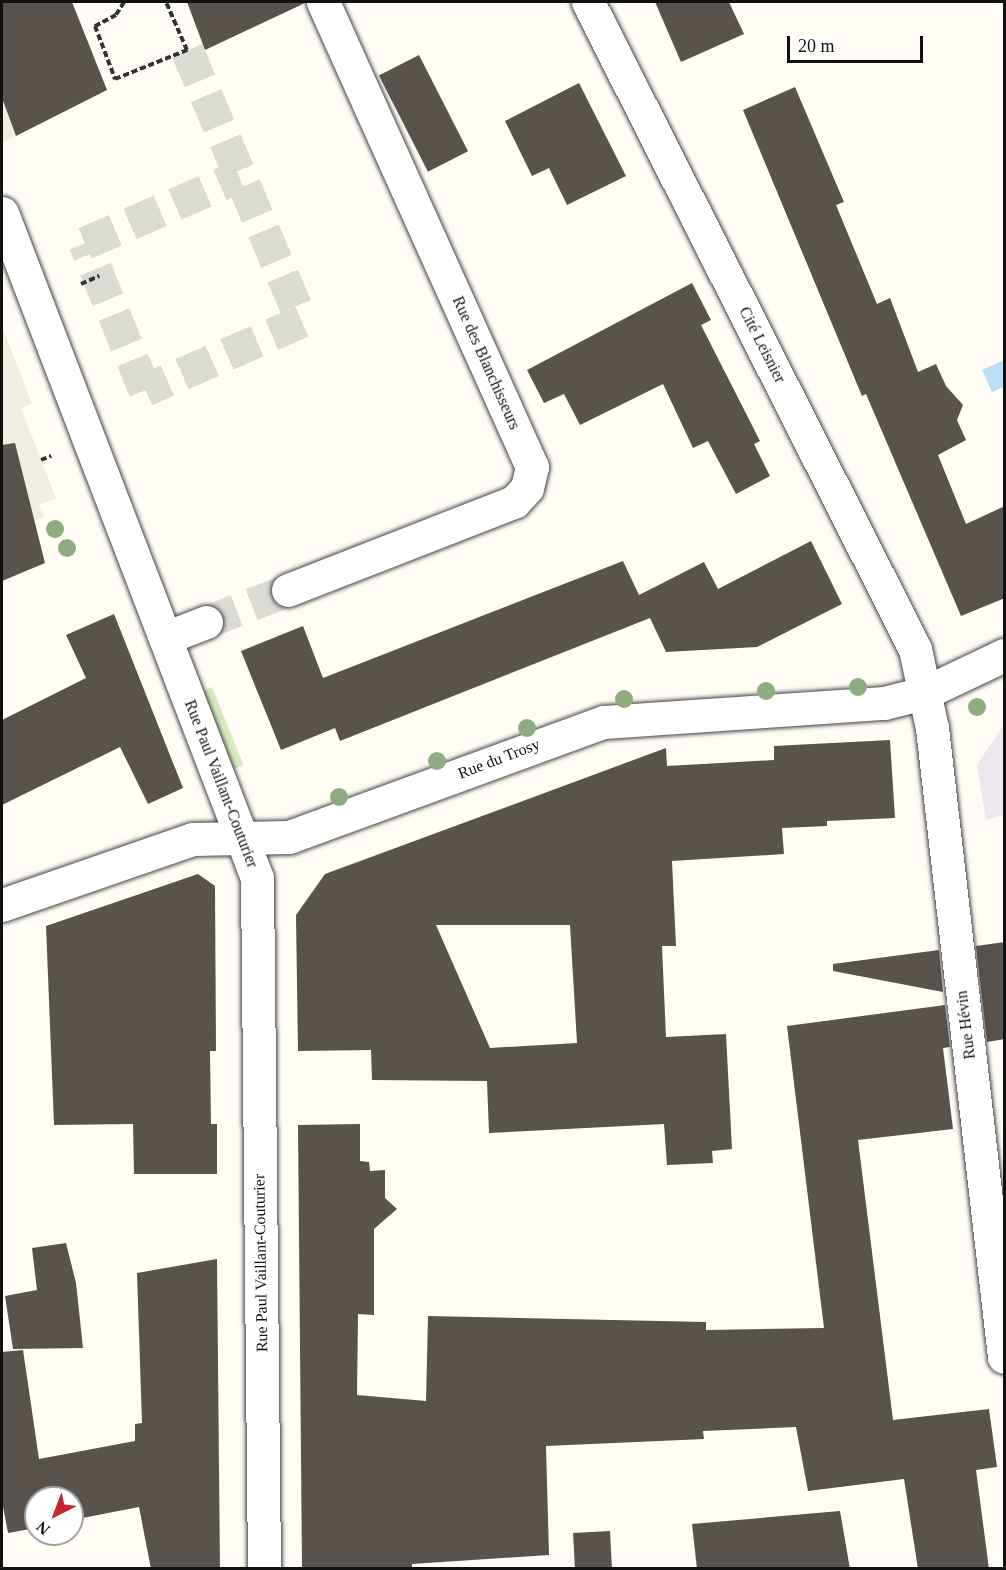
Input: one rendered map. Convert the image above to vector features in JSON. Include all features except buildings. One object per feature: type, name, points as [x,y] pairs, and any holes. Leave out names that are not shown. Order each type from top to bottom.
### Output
[{"type":"street","name":"Rue des Blanchisseurs","points":[[288,590],[514,502],[527,488],[532,467],[323,2]]},
{"type":"street","name":"Cité Leisnier","points":[[588,2],[915,649],[924,693]]},
{"type":"street","name":"Rue Paul Vaillant-Couturier","points":[[2,213],[257,878],[264,1569]]},
{"type":"street","points":[[165,638],[206,621]]},
{"type":"street","name":"Rue du Trosy","points":[[2,905],[193,839],[243,840],[289,837],[604,722],[884,703],[924,693],[1005,655]]},
{"type":"street","name":"Rue Hévin","points":[[924,693],[935,751],[1005,1357]]},
{"type":"path","points":[[124,2],[116,15],[94,26],[115,79],[187,50],[166,2]]},
{"type":"path","points":[[81,284],[99,276]]},
{"type":"shaded area","points":[[2,98],[16,136],[2,143]]},
{"type":"shaded area","points":[[2,326],[32,404],[21,408],[56,498],[39,505],[44,517],[34,521],[17,463],[2,467]]},
{"type":"shaded area","points":[[1004,724],[1004,815],[986,820],[977,765]]},
{"type":"green space","points":[[212,687],[243,765],[233,769],[202,691]]},
{"type":"water","points":[[1004,360],[1004,387],[992,392],[982,370]]},
{"type":"tunnel","points":[[187,50],[302,321],[145,390],[85,243],[239,176]]},
{"type":"tunnel","points":[[206,622],[288,590]]}]
